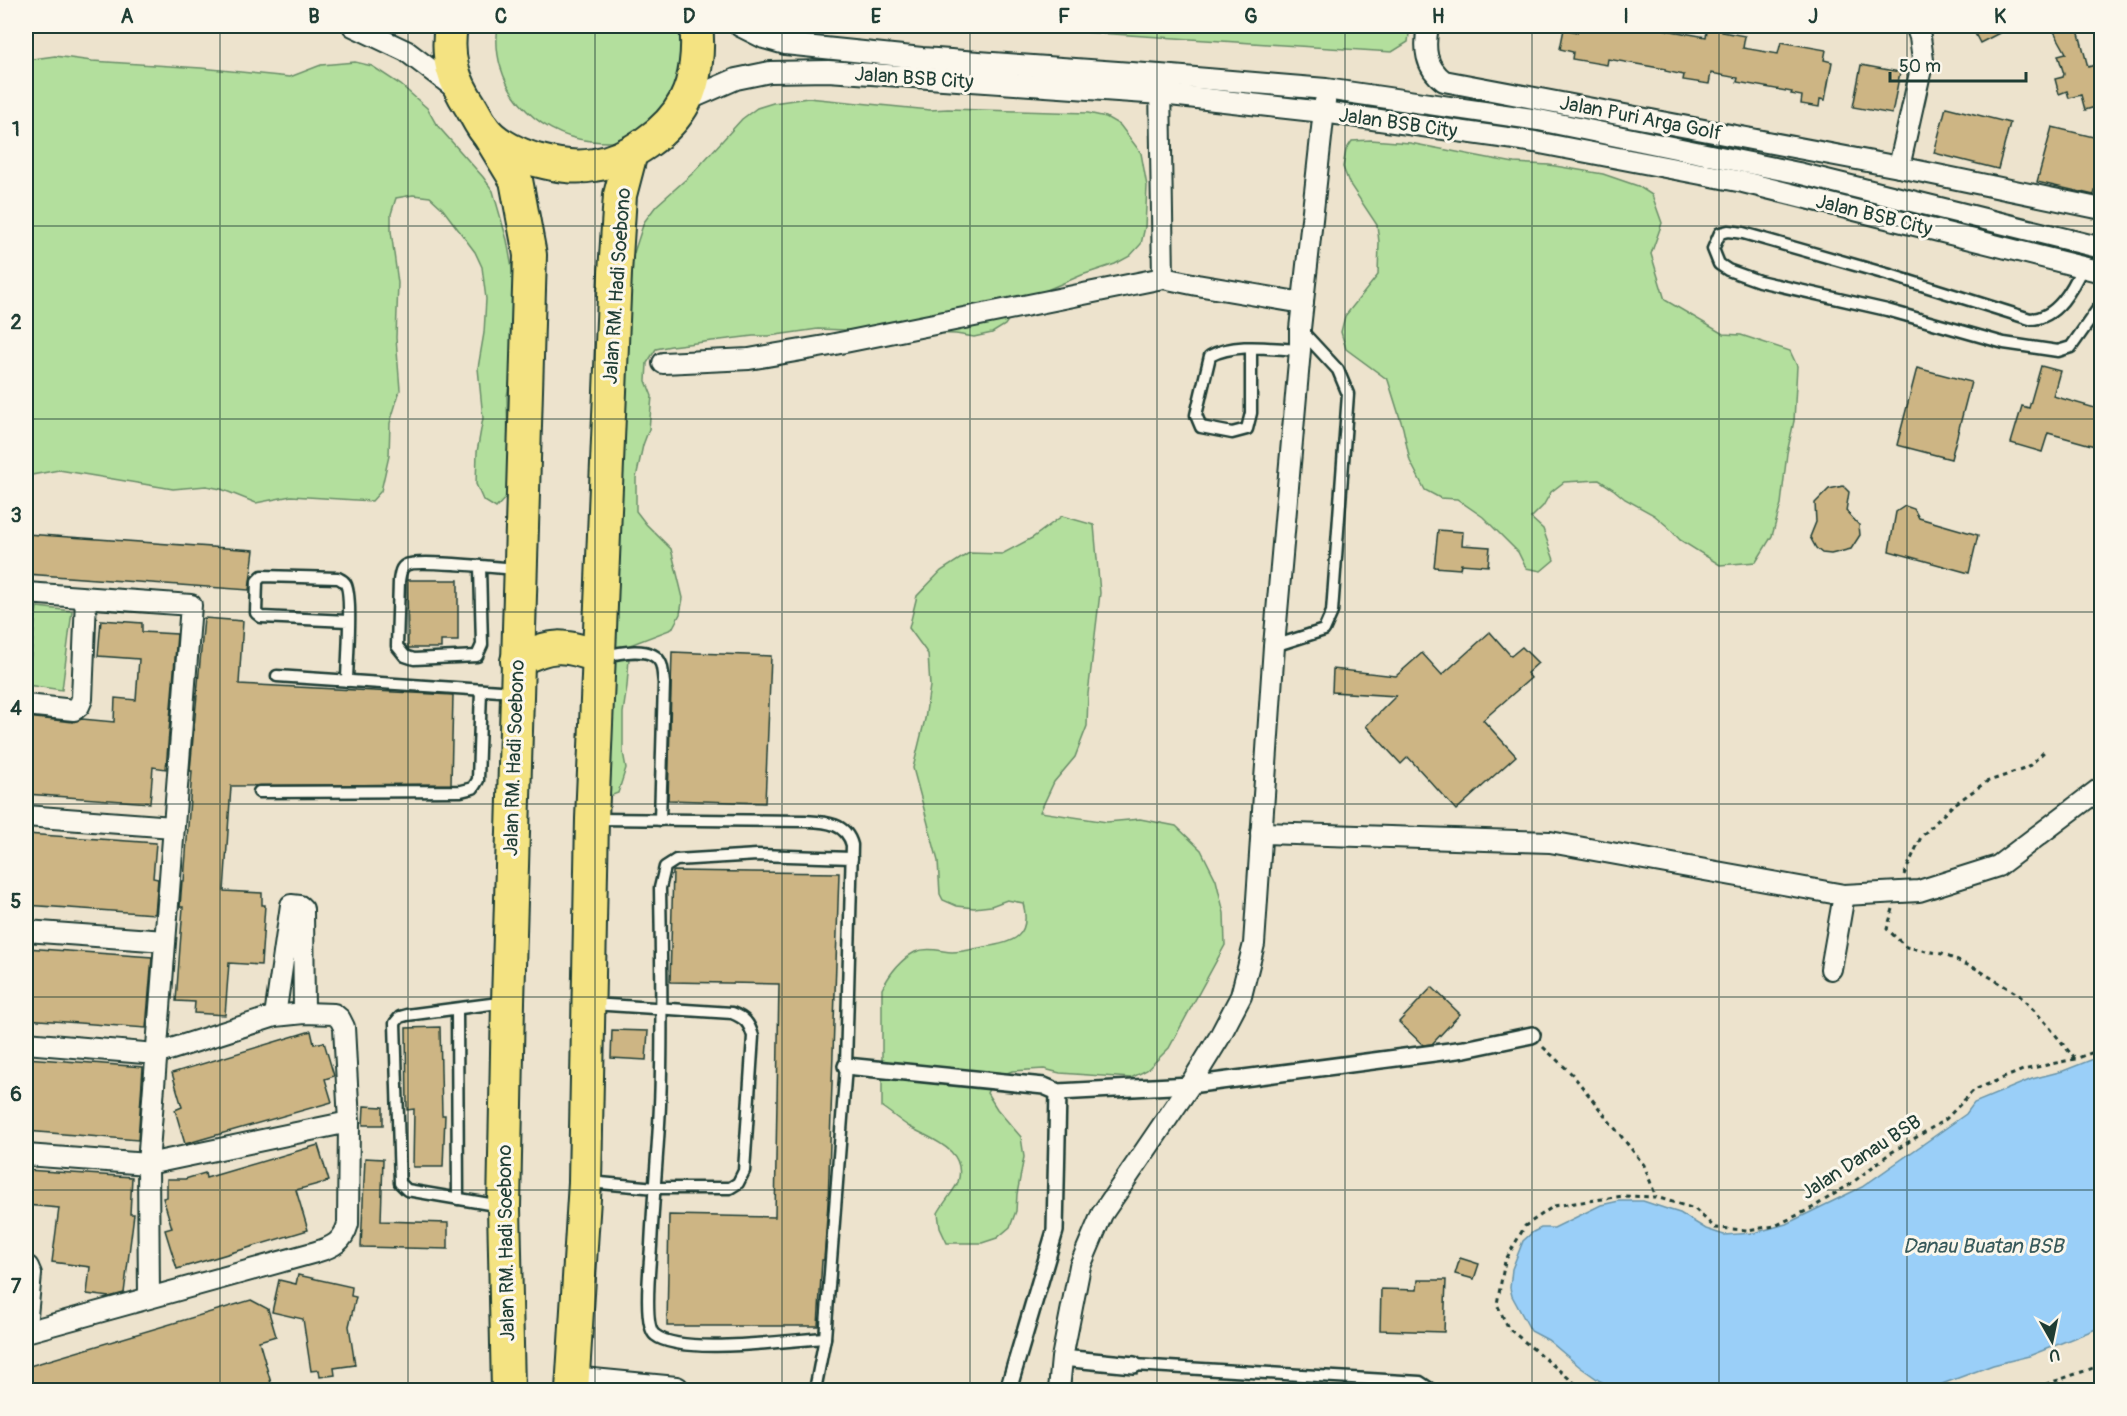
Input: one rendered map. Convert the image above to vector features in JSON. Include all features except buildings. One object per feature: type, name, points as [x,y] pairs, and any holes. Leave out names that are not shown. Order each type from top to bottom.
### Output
[{"type":"main road","name":"Jalan RM. Hadi Soebono","points":[[451,26],[449,40],[452,74],[516,180],[530,255],[516,692],[504,1207],[508,1390]]},
{"type":"main road","name":"Jalan RM. Hadi Soebono","points":[[488,134],[520,155],[556,166],[595,165],[631,153],[662,130],[685,101],[696,65],[698,40],[696,26]]},
{"type":"main road","name":"Jalan RM. Hadi Soebono","points":[[572,1385],[585,1182],[591,819],[618,214],[620,195],[631,153]]},
{"type":"main road","points":[[517,661],[546,648],[578,650],[599,657]]},
{"type":"street","points":[[353,26],[406,51],[462,94]]},
{"type":"street","name":"Jalan BSB City","points":[[741,26],[764,38],[785,44],[1160,85],[1323,112],[1534,142],[1732,180],[2092,269]]},
{"type":"street","name":"Jalan Puri Arga Golf","points":[[1428,26],[1426,57],[1436,75],[1444,81],[1899,167],[2102,209]]},
{"type":"street","points":[[1899,167],[1923,60],[1916,26]]},
{"type":"street","name":"Jalan BSB City","points":[[685,101],[736,79],[770,72],[828,71],[1160,85],[1326,89],[1539,120],[1798,173],[2100,245]]},
{"type":"street","points":[[1160,85],[1163,278]]},
{"type":"street","points":[[1059,1390],[1062,1358],[1080,1266],[1102,1214],[1190,1085],[1219,1038],[1241,996],[1254,944],[1274,646],[1300,329],[1326,89]]},
{"type":"street","points":[[2092,269],[2100,245]]},
{"type":"street","points":[[663,363],[749,359],[814,348],[1163,278],[1303,303]]},
{"type":"street","points":[[26,593],[190,605],[148,1164],[149,1297]]},
{"type":"street","points":[[26,705],[74,710],[79,706],[82,699],[87,598]]},
{"type":"street","points":[[1261,833],[1550,842],[1844,895],[1919,891],[1998,866],[2102,787]]},
{"type":"street","points":[[26,816],[174,827]]},
{"type":"street","points":[[1831,969],[1844,895]]},
{"type":"street","points":[[275,1016],[291,905],[300,906],[303,909],[304,1013]]},
{"type":"street","points":[[26,931],[165,941]]},
{"type":"street","points":[[26,1043],[156,1054],[275,1016],[304,1013],[334,1014],[343,1023],[349,1122],[348,1224],[345,1234],[338,1243],[323,1250],[26,1332]]},
{"type":"street","points":[[846,1066],[1044,1086],[1058,1092],[1190,1085],[1465,1049],[1532,1035]]},
{"type":"street","points":[[1008,1390],[1055,1231],[1058,1092]]},
{"type":"street","points":[[26,1155],[148,1164],[349,1122]]},
{"type":"street","points":[[26,1267],[31,1274],[26,1326]]},
{"type":"street","points":[[1062,1358],[1134,1365]]},
{"type":"street","points":[[572,1385],[676,1390]]},
{"type":"lane","points":[[2092,269],[2054,309],[2042,317],[2030,319],[1890,274],[1743,233],[1728,231],[1720,233],[1713,249],[1719,264],[1728,270],[1759,281],[1887,310],[2004,343],[2058,351],[2071,347],[2102,303]]},
{"type":"lane","points":[[1274,646],[1324,630],[1332,612],[1337,556],[1348,394],[1338,370],[1300,329]]},
{"type":"lane","points":[[1251,348],[1251,413],[1247,429],[1232,433],[1201,427],[1196,415],[1210,356],[1220,351],[1251,348],[1300,350]]},
{"type":"lane","points":[[480,567],[482,645],[477,656],[414,659],[405,656],[397,646],[400,570],[405,565],[413,563],[521,569]]},
{"type":"lane","points":[[346,681],[349,593],[346,583],[338,578],[262,576],[257,581],[256,613],[261,617],[348,621]]},
{"type":"lane","points":[[599,657],[626,651],[647,652],[656,656],[661,664],[664,683],[660,820]]},
{"type":"lane","points":[[277,676],[516,692]]},
{"type":"lane","points":[[259,792],[461,791],[473,788],[478,780],[482,690]]},
{"type":"lane","points":[[591,819],[805,821],[830,823],[840,827],[850,836],[852,858],[846,1066],[825,1338],[814,1390]]},
{"type":"lane","points":[[825,1338],[712,1346],[676,1343],[656,1336],[651,1329],[649,1320],[652,1228],[660,1103],[660,888],[665,867],[676,860],[757,855],[852,858]]},
{"type":"lane","points":[[504,1207],[407,1190],[400,1183],[395,1023],[400,1017],[406,1015],[508,1002]]},
{"type":"lane","points":[[585,1182],[656,1188],[730,1188],[738,1183],[744,1171],[753,1036],[750,1025],[744,1018],[732,1013],[587,1004]]},
{"type":"lane","points":[[457,1009],[458,1199]]},
{"type":"lane","points":[[1134,1365],[1420,1382],[1432,1390]]},
{"type":"path","points":[[2044,752],[2027,768],[1986,782],[1952,806],[1921,837],[1898,892],[1887,929],[1905,946],[1942,954],[1977,969],[2019,995],[2046,1023],[2075,1059]]},
{"type":"path","points":[[1532,1035],[1572,1074],[1644,1165],[1656,1197]]},
{"type":"path","name":"Jalan Danau BSB","points":[[1583,1390],[1508,1328],[1497,1304],[1505,1261],[1525,1226],[1554,1206],[1623,1196],[1656,1197],[1695,1209],[1715,1228],[1747,1230],[1775,1226],[1812,1208],[1852,1183],[1889,1154],[1946,1119],[1974,1090],[2023,1070],[2075,1059],[2102,1049]]},
{"type":"path","points":[[2029,1390],[2102,1365]]},
{"type":"green space","points":[[498,26],[704,26],[665,120],[625,139],[609,142],[570,137],[551,129],[520,103],[508,86],[501,67],[497,47]]},
{"type":"green space","points":[[988,26],[1410,26],[1408,42],[1392,52]]},
{"type":"green space","points":[[55,56],[290,77],[321,65],[355,62],[372,66],[401,85],[427,108],[436,124],[493,191],[507,240],[513,274],[515,326],[513,362],[507,396],[507,496],[496,508],[483,500],[476,484],[477,452],[483,418],[478,368],[484,333],[486,299],[482,267],[475,252],[442,208],[430,197],[413,195],[396,198],[391,214],[398,283],[396,338],[400,390],[390,423],[389,456],[381,491],[372,501],[291,496],[256,503],[221,489],[206,486],[173,489],[59,470],[26,476],[26,60]]},
{"type":"green space","points":[[808,98],[930,110],[1088,113],[1106,117],[1120,125],[1141,153],[1147,186],[1145,227],[1141,244],[1130,256],[1115,264],[1040,293],[1014,311],[1005,325],[992,333],[974,337],[956,334],[818,329],[656,349],[647,363],[646,381],[652,396],[649,429],[636,478],[636,511],[671,549],[683,598],[680,614],[672,629],[630,645],[623,713],[623,752],[626,768],[618,793],[610,796],[604,790],[623,325],[631,291],[632,259],[644,222],[656,206],[693,173],[742,119],[757,108],[773,103]]},
{"type":"green space","points":[[1352,141],[1410,143],[1514,163],[1549,165],[1603,174],[1638,186],[1652,195],[1662,223],[1651,254],[1665,300],[1723,334],[1741,335],[1790,351],[1797,366],[1794,421],[1787,453],[1781,504],[1772,536],[1756,562],[1720,565],[1680,540],[1654,515],[1625,499],[1599,480],[1564,482],[1551,492],[1543,506],[1531,518],[1543,529],[1554,560],[1541,571],[1526,568],[1518,552],[1483,517],[1457,499],[1440,498],[1425,490],[1410,461],[1403,428],[1388,380],[1346,349],[1341,332],[1345,316],[1378,275],[1377,225],[1349,183],[1343,167],[1346,150]]},
{"type":"green space","points":[[1062,516],[1094,525],[1100,593],[1088,694],[1087,726],[1075,757],[1054,782],[1040,812],[1107,822],[1140,819],[1176,826],[1201,850],[1216,880],[1224,913],[1225,945],[1169,1048],[1147,1070],[1131,1078],[1060,1073],[1044,1069],[1012,1071],[995,1078],[987,1093],[997,1109],[1021,1137],[1024,1157],[1016,1211],[1010,1227],[997,1238],[982,1243],[947,1243],[940,1228],[938,1213],[958,1182],[960,1171],[958,1161],[945,1146],[908,1126],[882,1107],[882,989],[904,959],[915,952],[929,950],[960,952],[1004,943],[1018,936],[1022,931],[1025,914],[1023,903],[1007,900],[991,906],[974,908],[957,906],[943,900],[940,894],[938,861],[913,768],[925,719],[930,686],[928,654],[909,628],[917,596],[941,571],[969,553],[1002,554],[1032,538]]},
{"type":"green space","points":[[37,607],[72,611],[62,690],[27,685]]},
{"type":"water","name":"Danau Buatan BSB","points":[[2101,1056],[2101,1327],[2029,1356],[1993,1365],[1926,1390],[1622,1390],[1600,1381],[1548,1340],[1531,1331],[1512,1296],[1510,1288],[1512,1269],[1523,1241],[1541,1228],[1554,1228],[1601,1205],[1619,1201],[1643,1201],[1680,1213],[1706,1229],[1724,1235],[1754,1233],[1786,1224],[1862,1187],[1966,1114],[1974,1103],[2032,1079],[2063,1071]]}]
